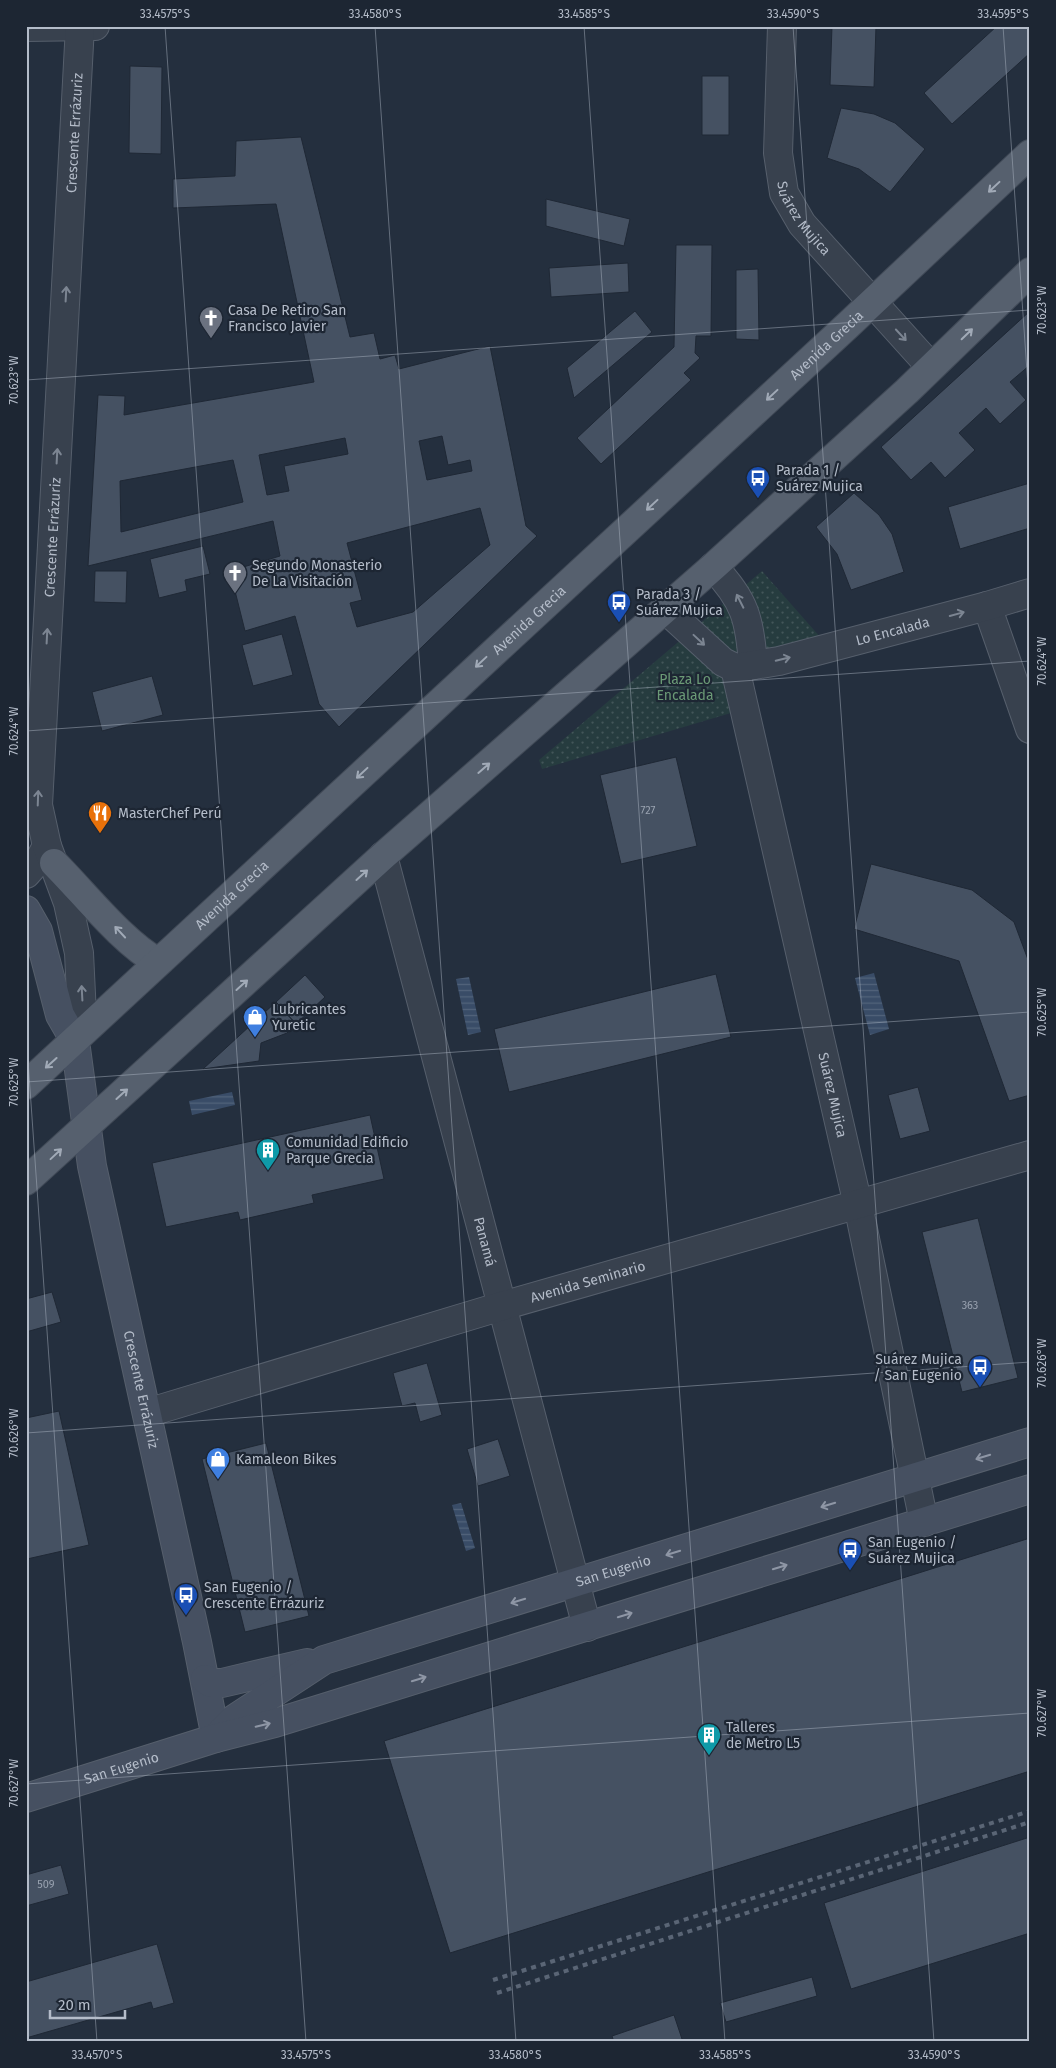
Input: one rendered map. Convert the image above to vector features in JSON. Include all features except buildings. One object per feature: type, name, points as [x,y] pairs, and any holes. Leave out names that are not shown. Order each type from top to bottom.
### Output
[{"type":"main road","name":"Avenida Grecia","points":[[26,1085],[76,1041],[158,962],[1030,154]]},
{"type":"main road","points":[[26,1181],[383,856],[713,567],[931,367],[1030,272]]},
{"type":"main road","points":[[50,855],[130,942],[144,954],[158,962]]},
{"type":"main road","name":"Crescente Errázuriz","points":[[26,910],[38,931],[60,1015],[76,1041],[92,1166],[205,1679],[216,1738]]},
{"type":"main road","name":"San Eugenio","points":[[216,1738],[234,1719],[324,1660],[576,1584],[1030,1442]]},
{"type":"main road","name":"San Eugenio","points":[[26,1798],[216,1738],[275,1723],[587,1627],[1030,1489]]},
{"type":"main road","points":[[205,1679],[211,1683],[222,1682],[324,1660]]},
{"type":"street","name":"Crescente Errázuriz","points":[[76,1041],[82,1015],[78,953],[68,903],[50,855],[38,805],[80,26]]},
{"type":"street","points":[[26,27],[95,26]]},
{"type":"street","name":"Suárez Mujica","points":[[782,26],[778,153],[784,192],[802,224],[931,367]]},
{"type":"street","points":[[665,609],[723,662],[744,667],[748,620],[741,600],[728,582],[713,567]]},
{"type":"street","name":"Lo Encalada","points":[[744,667],[987,606],[1030,592]]},
{"type":"street","points":[[987,606],[1030,728]]},
{"type":"street","name":"Suárez Mujica","points":[[744,667],[924,1522]]},
{"type":"street","points":[[26,874],[41,857],[50,855]]},
{"type":"street","name":"Panamá","points":[[383,856],[587,1627]]},
{"type":"street","name":"Avenida Seminario","points":[[147,1413],[502,1306],[1030,1155]]},
{"type":"green space","name":"Plaza Lo Encalada","points":[[762,571],[821,638],[720,664],[731,713],[542,769],[539,760]]},
{"type":"water","points":[[874,973],[889,1029],[870,1035],[855,978]]},
{"type":"water","points":[[469,977],[481,1032],[468,1035],[456,979]]},
{"type":"water","points":[[232,1092],[235,1105],[192,1115],[189,1101]]},
{"type":"water","points":[[461,1503],[475,1548],[466,1551],[452,1505]]},
{"type":"railway","points":[[493,1980],[1030,1811]]},
{"type":"railway","points":[[497,1993],[1030,1822]]},
{"type":"place","name":"Casa De Retiro San Francisco Javier","points":[[211,339]]},
{"type":"place","name":"Parada 1 / Suárez Mujica","points":[[758,499]]},
{"type":"place","name":"Segundo Monasterio De La Visitación","points":[[235,594]]},
{"type":"place","name":"Parada 3 / Suárez Mujica","points":[[619,623]]},
{"type":"place","name":"MasterChef Perú","points":[[100,834]]},
{"type":"place","name":"Lubricantes Yuretic","points":[[255,1038]]},
{"type":"place","name":"Comunidad Edificio Parque Grecia","points":[[268,1171]]},
{"type":"place","name":"Suárez Mujica / San Eugenio","points":[[980,1388]]},
{"type":"place","name":"Kamaleon Bikes","points":[[218,1480]]},
{"type":"place","name":"San Eugenio / Suárez Mujica","points":[[850,1571]]},
{"type":"place","name":"San Eugenio / Crescente Errázuriz","points":[[186,1616]]},
{"type":"place","name":"Talleres de Metro L5","points":[[709,1756]]}]
